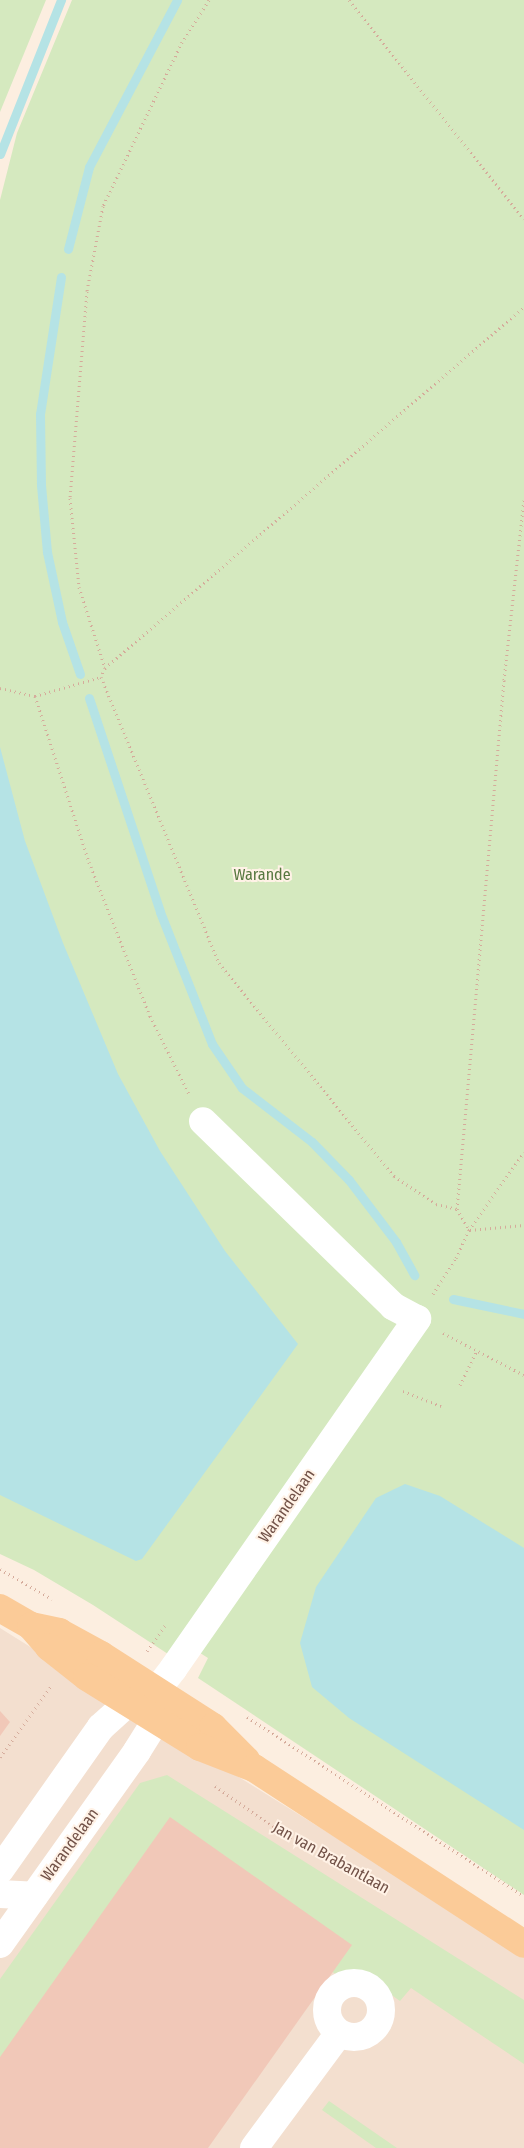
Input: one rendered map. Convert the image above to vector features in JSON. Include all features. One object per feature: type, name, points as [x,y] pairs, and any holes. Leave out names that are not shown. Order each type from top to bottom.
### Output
[{"type":"main road","name":"Jan van Brabantlaan","points":[[0,1608],[31,1626],[56,1653],[87,1677],[200,1747],[254,1768],[524,1944]]},
{"type":"main road","name":"Jan van Brabantlaan","points":[[31,1626],[58,1632],[213,1727],[254,1768]]},
{"type":"street","points":[[203,1121],[393,1306],[417,1319]]},
{"type":"street","name":"Warandelaan","points":[[156,1691],[417,1319]]},
{"type":"street","points":[[0,1870],[101,1727],[128,1703],[156,1691],[156,1720]]},
{"type":"street","name":"Warandelaan","points":[[0,1944],[156,1720]]},
{"type":"street","points":[[0,1894],[34,1896]]},
{"type":"street","points":[[254,2148],[339,2033]]},
{"type":"path","points":[[104,668],[79,587],[70,498],[87,291],[103,206],[182,42],[209,0]]},
{"type":"path","points":[[349,0],[524,218]]},
{"type":"path","points":[[456,1209],[436,1204],[394,1176],[219,963],[101,677],[104,668],[524,307]]},
{"type":"path","points":[[470,1230],[456,1209],[504,680],[524,500]]},
{"type":"path","points":[[0,688],[35,696],[101,677]]},
{"type":"path","points":[[35,696],[89,862],[150,1016],[203,1121]]},
{"type":"path","points":[[524,1152],[470,1230],[456,1258],[417,1319],[476,1352],[524,1375]]},
{"type":"path","points":[[470,1230],[524,1225]]},
{"type":"path","points":[[460,1385],[476,1352]]},
{"type":"path","points":[[374,1380],[440,1406]]},
{"type":"path","points":[[0,1757],[57,1679]]},
{"type":"path","points":[[245,1716],[524,1896]]},
{"type":"path","name":"Jan van Brabantlaan","points":[[209,1782],[278,1830],[362,1876]]},
{"type":"shaded area","points":[[0,1628],[524,1955],[524,2148],[0,2148]]},
{"type":"green space","points":[[0,0],[46,0],[0,112]]},
{"type":"green space","name":"Warande","points":[[72,0],[524,0],[524,1895],[198,1678],[208,1658],[178,1639],[168,1654],[93,1605],[34,1570],[0,1554],[0,200],[17,133]]},
{"type":"green space","points":[[167,1775],[524,2000],[524,2064],[411,1988],[400,2001],[386,1991],[373,2006],[372,1998],[149,1851],[0,2071],[0,1979],[140,1783]]},
{"type":"green space","points":[[329,2101],[397,2148],[376,2148],[322,2110]]},
{"type":"water","points":[[0,747],[25,841],[63,943],[118,1074],[160,1151],[225,1251],[298,1344],[142,1559],[136,1561],[0,1495]]},
{"type":"water","points":[[405,1484],[440,1496],[524,1548],[524,1830],[349,1718],[312,1687],[300,1643],[316,1587],[376,1498]]},
{"type":"building","points":[[0,1711],[10,1722],[0,1736]]},
{"type":"building","points":[[170,1817],[352,1945],[208,2148],[0,2148],[0,2057]]},
{"type":"waterway","points":[[0,154],[61,0]]},
{"type":"waterway","points":[[68,249],[89,167],[177,0]]},
{"type":"waterway","points":[[61,277],[40,414],[41,485],[47,552],[62,622],[80,674]]},
{"type":"waterway","points":[[89,698],[160,912],[212,1044],[242,1088],[312,1142],[349,1180],[396,1242],[414,1275]]},
{"type":"waterway","points":[[453,1299],[524,1314]]}]
